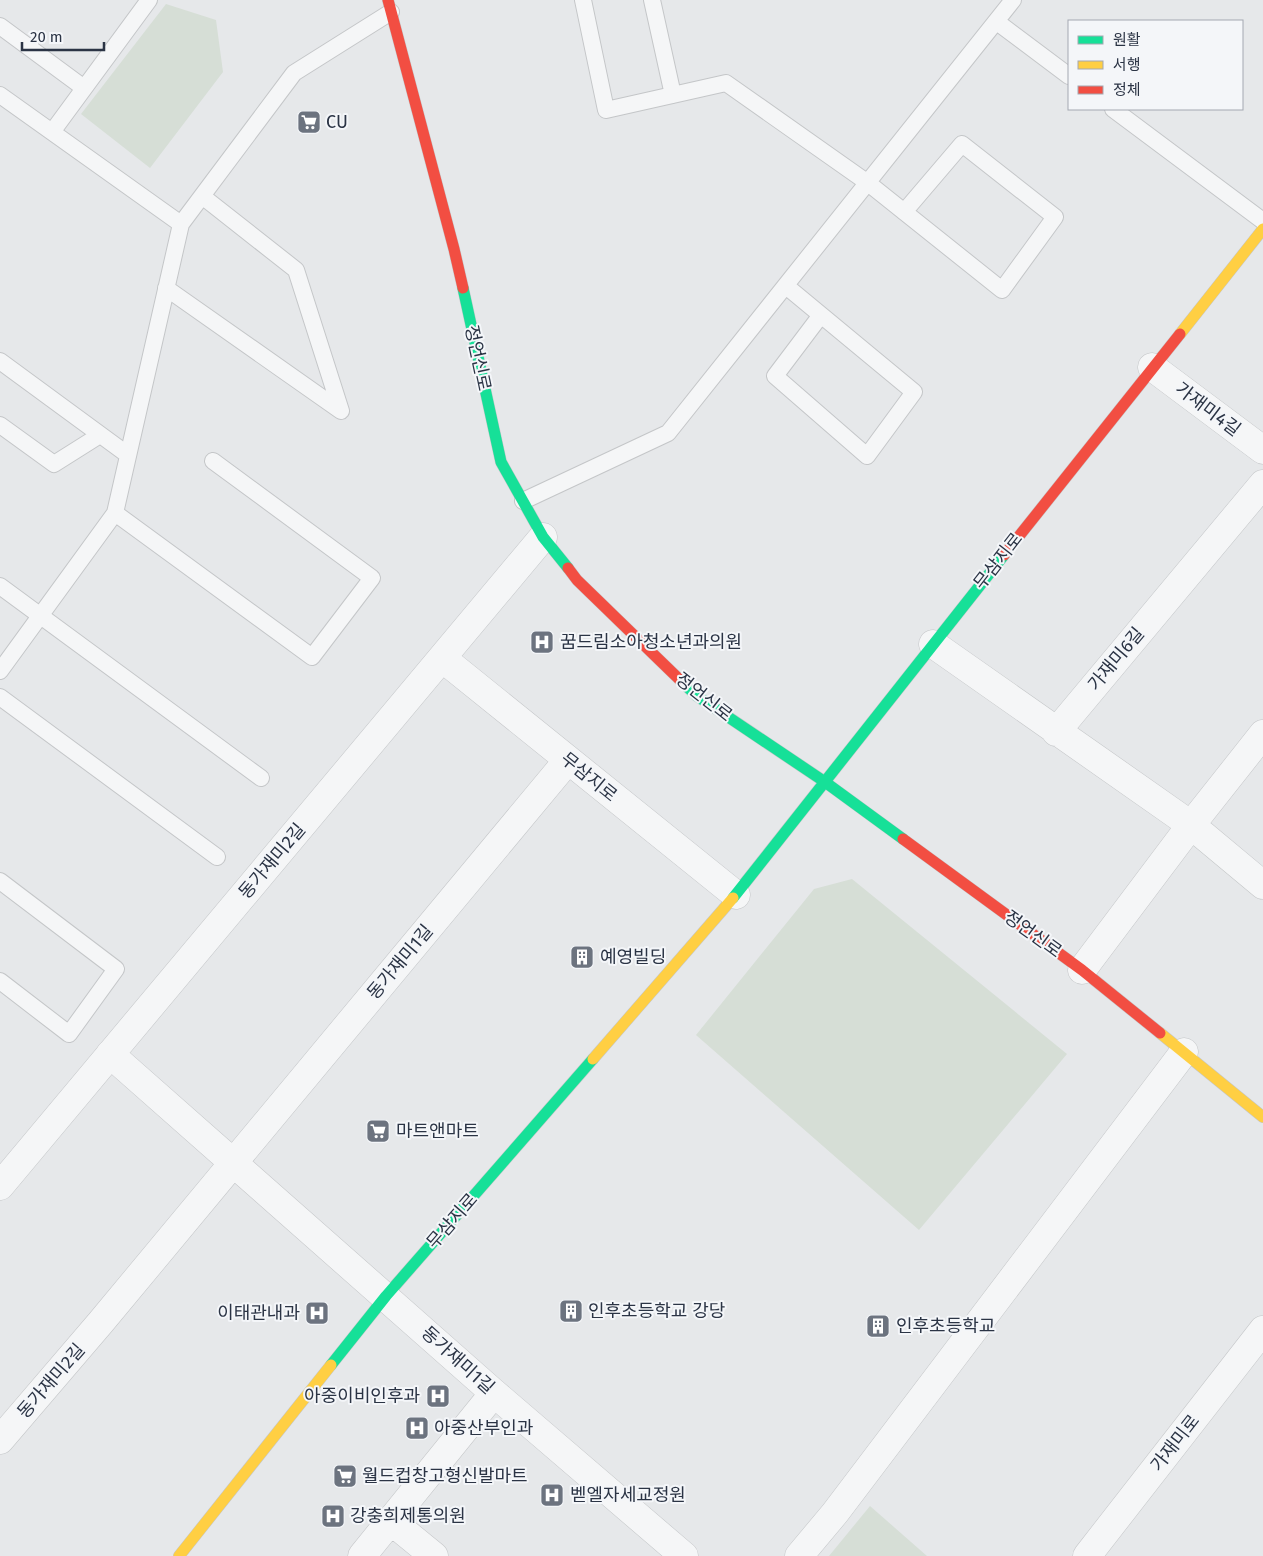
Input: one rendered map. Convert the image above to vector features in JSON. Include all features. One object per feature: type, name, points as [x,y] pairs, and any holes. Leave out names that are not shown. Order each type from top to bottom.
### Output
[{"type":"street","name":"정언신로","points":[[390,6],[454,249],[501,462],[544,537],[577,580],[697,696],[825,782],[1082,970],[1263,1117]]},
{"type":"street","name":"무삼지로","points":[[179,1556],[386,1296],[736,894],[1263,229]]},
{"type":"street","name":"가재미4길","points":[[1152,367],[1263,450]]},
{"type":"street","name":"가재미6길","points":[[1056,732],[1175,587],[1263,484]]},
{"type":"street","name":"동가재미2길","points":[[0,1186],[544,537]]},
{"type":"street","points":[[933,644],[1191,825],[1263,885]]},
{"type":"street","name":"무삼지로","points":[[442,658],[736,894]]},
{"type":"street","points":[[1082,970],[1191,825],[1263,734]]},
{"type":"street","name":"동가재미1길","points":[[101,1322],[568,760]]},
{"type":"street","points":[[799,1556],[835,1513],[1184,1052]]},
{"type":"street","name":"동가재미1길","points":[[110,1054],[494,1393],[684,1556]]},
{"type":"street","name":"동가재미2길","points":[[0,1440],[101,1322]]},
{"type":"street","name":"가재미로","points":[[1088,1556],[1263,1330]]},
{"type":"street","points":[[362,1556],[494,1393]]},
{"type":"street","points":[[390,1521],[434,1556]]},
{"type":"lane","points":[[52,132],[148,0]]},
{"type":"lane","points":[[583,0],[606,110],[726,83],[868,183],[904,212],[1002,290],[1055,217],[962,144],[904,212]]},
{"type":"lane","points":[[652,0],[673,95]]},
{"type":"lane","points":[[523,501],[668,433],[1014,0]]},
{"type":"lane","points":[[0,671],[114,513],[181,224],[294,73],[390,6]]},
{"type":"lane","points":[[997,22],[1068,75]]},
{"type":"lane","points":[[0,26],[84,88]]},
{"type":"lane","points":[[0,94],[181,224]]},
{"type":"lane","points":[[1114,110],[1263,220]]},
{"type":"lane","points":[[166,288],[340,411],[296,270],[202,196]]},
{"type":"lane","points":[[786,286],[914,392],[867,456],[775,376],[822,316]]},
{"type":"lane","points":[[0,361],[128,455]]},
{"type":"lane","points":[[0,425],[54,464],[100,435]]},
{"type":"lane","points":[[114,513],[312,656],[372,578],[212,460]]},
{"type":"lane","points":[[0,586],[261,778]]},
{"type":"lane","points":[[0,697],[217,857]]},
{"type":"lane","points":[[0,881],[116,969],[69,1034],[0,981]]},
{"type":"shaded area","points":[[166,4],[216,20],[223,72],[150,168],[81,114]]},
{"type":"shaded area","points":[[852,879],[1067,1054],[919,1230],[696,1035],[814,889]]},
{"type":"shaded area","points":[[870,1506],[927,1556],[829,1556]]},
{"type":"traffic: fast","points":[[463,288],[501,462],[543,537],[568,568]]},
{"type":"traffic: fast","points":[[733,898],[1004,555]]},
{"type":"traffic: fast","points":[[681,681],[697,696],[825,782],[903,839]]},
{"type":"traffic: fast","points":[[331,1365],[386,1296],[593,1059]]},
{"type":"traffic: slow","points":[[1180,334],[1263,229]]},
{"type":"traffic: slow","points":[[593,1059],[733,898]]},
{"type":"traffic: slow","points":[[1160,1033],[1263,1117]]},
{"type":"traffic: slow","points":[[179,1556],[331,1365]]},
{"type":"traffic: jam","points":[[388,0],[463,288]]},
{"type":"traffic: jam","points":[[1004,555],[1180,334]]},
{"type":"traffic: jam","points":[[568,568],[577,580],[681,681]]},
{"type":"traffic: jam","points":[[903,839],[1082,970],[1160,1033]]},
{"type":"place","name":"CU","points":[[309,122]]},
{"type":"place","name":"꿈드림소아청소년과의원","points":[[542,642]]},
{"type":"place","name":"예영빌딩","points":[[582,957]]},
{"type":"place","name":"마트앤마트","points":[[378,1131]]},
{"type":"place","name":"인후초등학교 강당","points":[[571,1311]]},
{"type":"place","name":"이태관내과","points":[[317,1313]]},
{"type":"place","name":"인후초등학교","points":[[878,1326]]},
{"type":"place","name":"아중이비인후과","points":[[438,1396]]},
{"type":"place","name":"아중산부인과","points":[[417,1428]]},
{"type":"place","name":"월드컵창고형신발마트","points":[[345,1476]]},
{"type":"place","name":"벧엘자세교정원","points":[[552,1495]]},
{"type":"place","name":"강충희제통의원","points":[[333,1516]]}]
